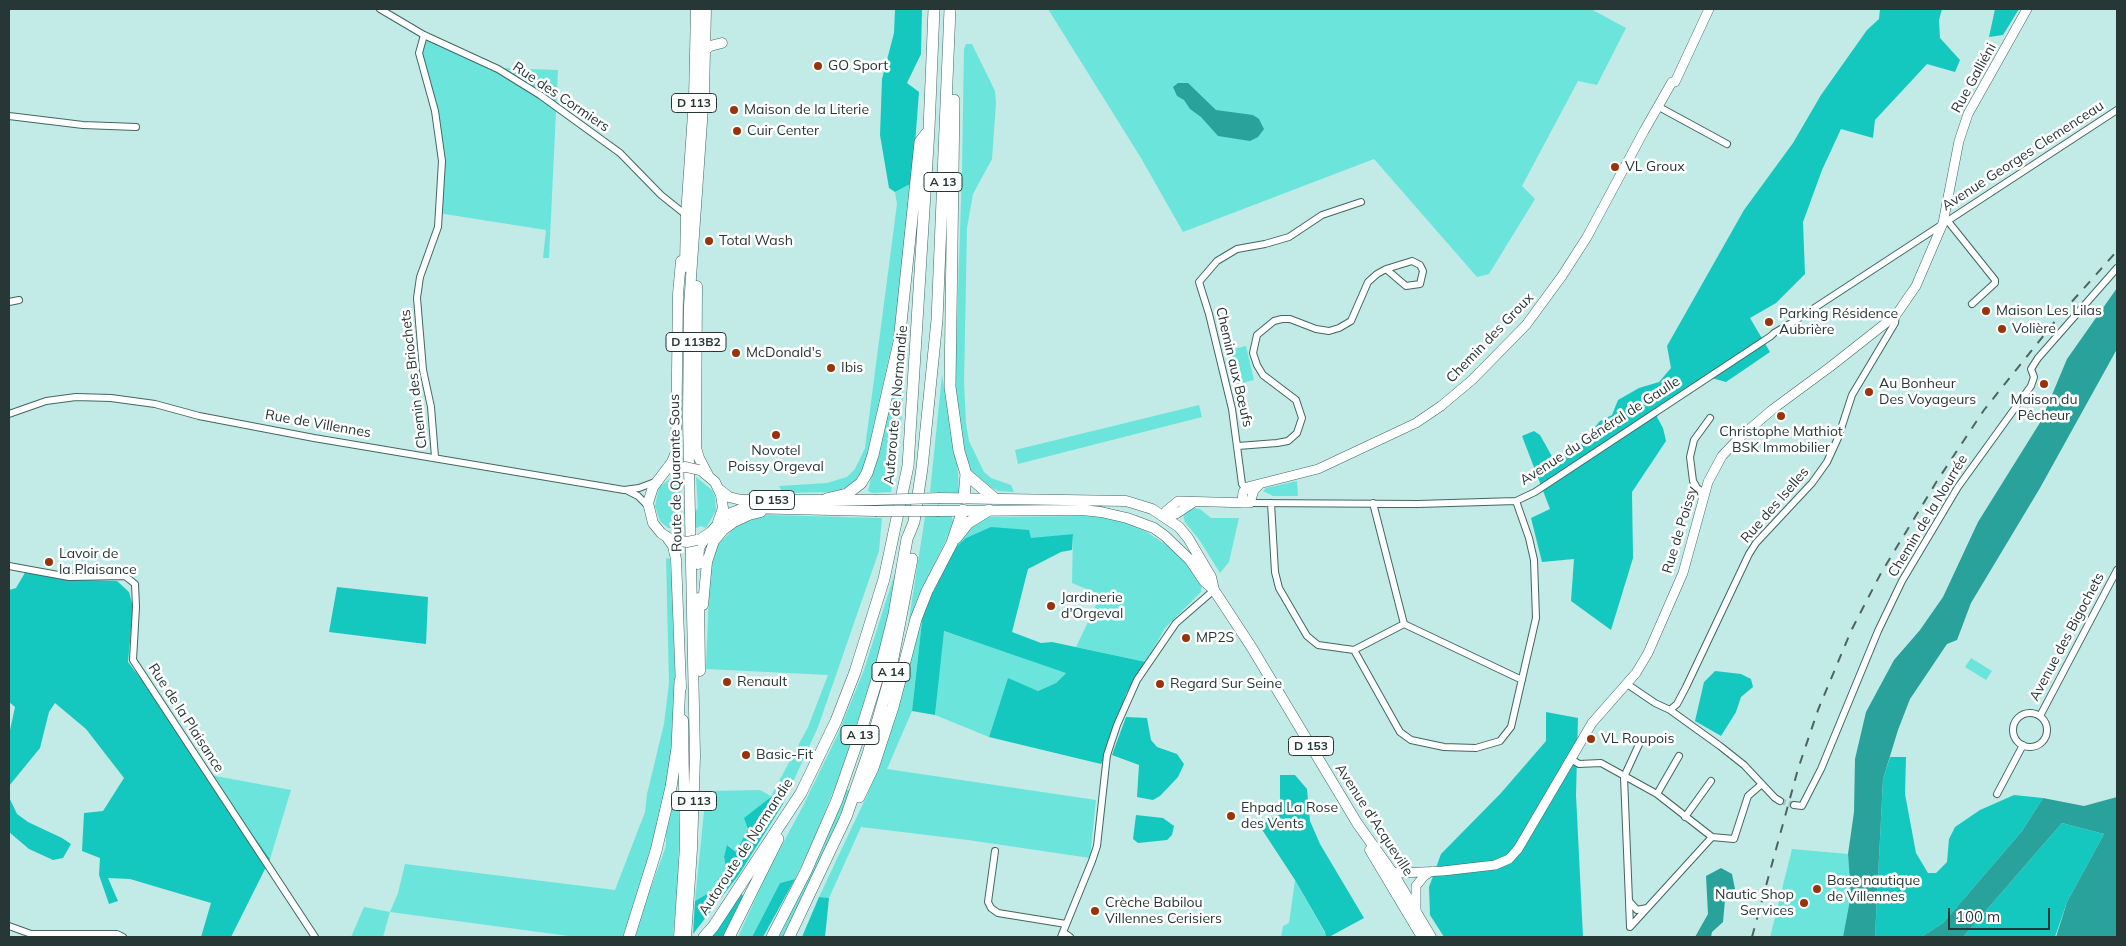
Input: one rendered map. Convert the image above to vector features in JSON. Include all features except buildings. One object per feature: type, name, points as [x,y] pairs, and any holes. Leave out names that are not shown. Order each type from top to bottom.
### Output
[{"type":"highway","name":"Autoroute de Normandie","points":[[704,937],[713,927],[801,793],[836,721],[856,672],[895,535],[908,466],[929,129],[934,9]]},
{"type":"highway","name":"A 13","points":[[772,937],[810,862],[837,800],[860,734],[880,670],[894,614],[907,539],[914,522],[922,468],[937,320],[950,9]]},
{"type":"highway","points":[[950,44],[956,64],[950,387],[959,451],[966,474],[964,498]]},
{"type":"highway","points":[[826,499],[853,490],[861,483],[870,465],[899,342],[920,142],[929,129]]},
{"type":"highway","points":[[966,474],[994,498]]},
{"type":"highway","points":[[846,817],[856,804],[873,768],[893,707],[916,619],[952,543],[963,510]]},
{"type":"highway","points":[[952,543],[968,524],[989,510]]},
{"type":"highway","name":"A 14","points":[[790,937],[846,817],[873,737],[888,684],[903,614],[915,540],[914,522]]},
{"type":"highway","points":[[629,937],[656,851],[671,787],[677,748],[680,681]]},
{"type":"highway","points":[[729,937],[801,793]]},
{"type":"main road","name":"Route de Quarante Sous","points":[[685,846],[690,755],[683,418],[686,215],[694,99],[696,9]]},
{"type":"main road","name":"Route de Quarante Sous","points":[[686,933],[695,756],[688,420],[689,306],[706,9]]},
{"type":"main road","points":[[705,50],[710,46],[722,43]]},
{"type":"main road","name":"D 113B2","points":[[696,206],[696,448],[703,472]]},
{"type":"main road","points":[[659,478],[673,469],[687,467],[703,472],[720,490],[723,506],[718,523],[702,538],[687,542],[671,538],[653,523],[648,506],[650,494],[659,478],[672,462],[676,448],[678,294],[686,215]]},
{"type":"main road","name":"D 153","points":[[720,490],[729,497],[738,500],[994,498],[1126,502],[1152,509],[1179,527],[1188,538],[1211,577],[1214,590]]},
{"type":"main road","points":[[963,510],[964,498]]},
{"type":"main road","name":"D 153","points":[[718,523],[728,514],[744,508],[875,511],[1082,510],[1116,515],[1162,533],[1190,560],[1204,581],[1214,590]]},
{"type":"main road","points":[[700,634],[706,562],[718,536],[729,525],[743,517],[756,513],[787,510]]},
{"type":"main road","name":"D 153","points":[[1116,515],[1128,513],[1154,522],[1166,517]]},
{"type":"main road","points":[[1162,533],[1166,517]]},
{"type":"main road","points":[[671,538],[676,558],[685,763],[685,846]]},
{"type":"main road","points":[[688,917],[699,820],[700,634],[698,555],[702,538]]},
{"type":"main road","name":"Avenue d'Acqueville","points":[[1214,590],[1252,648],[1357,823],[1392,872],[1399,893],[1416,913],[1431,937]]},
{"type":"main road","name":"D 153","points":[[1357,823],[1369,848],[1399,893],[1422,937]]},
{"type":"main road","name":"D 113","points":[[679,937],[685,846]]},
{"type":"street","name":"Rue des Cormiers","points":[[380,9],[424,35],[498,70],[540,95],[620,153],[673,205],[686,215]]},
{"type":"street","name":"Chemin des Groux","points":[[1250,498],[1260,484],[1303,474],[1340,460],[1416,423],[1441,406],[1472,380],[1529,322],[1587,237],[1644,131],[1659,108],[1672,82],[1675,82],[1709,9]]},
{"type":"street","name":"Rue Galliéni","points":[[1945,221],[1959,141],[1968,114],[2027,9]]},
{"type":"street","name":"Chemin des Briochets","points":[[424,35],[419,53],[437,120],[442,160],[438,227],[420,277],[417,298],[423,370],[431,407],[435,457]]},
{"type":"street","points":[[1659,108],[1727,144]]},
{"type":"street","name":"Avenue Georges Clemenceau","points":[[1945,221],[2117,110]]},
{"type":"street","points":[[9,116],[83,125],[136,127]]},
{"type":"street","points":[[673,205],[683,202],[687,196]]},
{"type":"street","name":"Chemin aux Bœufs","points":[[1250,498],[1242,484],[1232,408],[1209,314],[1199,282],[1216,261],[1237,249],[1289,237],[1322,215],[1361,202]]},
{"type":"street","points":[[1945,221],[1995,280],[1995,283],[1972,304]]},
{"type":"street","name":"Rue de Poissy","points":[[1392,872],[1432,872],[1486,867],[1509,859],[1524,840],[1592,723],[1636,673],[1648,652],[1683,573],[1704,494],[1712,472],[1722,456],[1738,439],[1773,409],[1830,368],[1896,315],[1916,286],[1945,221]]},
{"type":"street","name":"Avenue du Général de Gaulle","points":[[1166,517],[1176,514],[1194,502],[1250,498],[1271,503],[1418,504],[1516,501],[1542,488],[1774,333],[1903,251],[1945,221]]},
{"type":"street","points":[[1238,446],[1277,444],[1288,441],[1297,433],[1302,418],[1296,400],[1263,375],[1257,366],[1253,353],[1257,335],[1274,321],[1282,319],[1290,319],[1322,330],[1329,331],[1339,328],[1352,320],[1368,282],[1386,268],[1412,261],[1420,265],[1423,271],[1420,284],[1406,286],[1386,268]]},
{"type":"street","name":"Chemin de la Nourrée","points":[[1794,805],[1802,806],[1821,769],[1878,631],[1902,582],[1952,495],[2031,386],[2034,377],[2031,369],[2038,358],[2117,268]]},
{"type":"street","points":[[9,302],[19,300]]},
{"type":"street","name":"Rue des Iselles","points":[[1670,710],[1677,704],[1686,687],[1748,554],[1812,483],[1827,462],[1838,438],[1852,395],[1895,323],[1896,315]]},
{"type":"street","name":"Rue de Villennes","points":[[9,414],[46,400],[76,397],[111,398],[155,404],[199,416],[314,438],[624,490],[634,494],[648,506]]},
{"type":"street","points":[[1704,494],[1693,481],[1690,457],[1694,440],[1710,418]]},
{"type":"street","name":"Rue de Villennes","points":[[624,490],[640,488],[659,478]]},
{"type":"street","points":[[1354,650],[1400,732],[1411,740],[1444,747],[1476,748],[1500,741],[1511,727],[1536,618],[1536,582],[1529,538],[1516,501]]},
{"type":"street","points":[[1271,503],[1275,572],[1279,588],[1307,636],[1318,645],[1354,650],[1404,624]]},
{"type":"street","points":[[1373,503],[1404,624]]},
{"type":"street","name":"Rue de la Plaisance","points":[[9,566],[69,577],[125,576],[135,584],[136,607],[133,660],[315,937]]},
{"type":"street","name":"Avenue des Bigochets","points":[[2040,716],[2117,570]]},
{"type":"street","points":[[1070,937],[1062,935],[1097,846],[1107,755],[1117,725],[1137,680],[1176,622],[1214,590]]},
{"type":"street","points":[[1404,624],[1522,680]]},
{"type":"street","points":[[1627,684],[1655,703],[1670,710],[1744,765],[1780,801]]},
{"type":"street","name":"Avenue des Bigochets","points":[[2029,713],[2040,716],[2046,725],[2046,736],[2039,745],[2023,746],[2015,738],[2015,722],[2024,714],[2029,713]]},
{"type":"street","points":[[1641,740],[1624,777],[1630,927],[1712,837]]},
{"type":"street","points":[[1997,794],[2023,746]]},
{"type":"street","points":[[1657,794],[1679,756]]},
{"type":"street","points":[[1571,759],[1579,764],[1600,764],[1657,794],[1712,837],[1734,839],[1748,796],[1762,784]]},
{"type":"street","points":[[1684,817],[1711,781]]},
{"type":"street","points":[[995,852],[988,902],[991,908],[998,913],[1066,924]]},
{"type":"street","points":[[1399,893],[1407,878],[1415,872]]},
{"type":"street","points":[[1399,893],[1416,886],[1424,876],[1432,872]]},
{"type":"street","points":[[1416,886],[1416,913]]},
{"type":"street","points":[[1630,901],[1637,910],[1647,908]]},
{"type":"street","points":[[9,926],[31,934],[117,934],[123,937]]},
{"type":"shaded area","points":[[895,9],[922,9],[921,54],[907,83],[919,92],[912,183],[895,192],[889,188],[880,135],[882,79],[894,33]]},
{"type":"shaded area","points":[[1048,9],[1591,9],[1626,28],[1597,85],[1578,81],[1522,186],[1535,199],[1489,274],[1477,277],[1374,159],[1183,232],[1141,158]]},
{"type":"shaded area","points":[[1880,9],[1942,9],[1939,20],[1940,38],[1960,60],[1955,72],[1927,64],[1875,120],[1873,138],[1841,129],[1822,170],[1803,222],[1805,274],[1776,303],[1750,318],[1770,352],[1726,382],[1708,377],[1664,403],[1657,417],[1663,428],[1666,441],[1632,492],[1633,558],[1611,630],[1571,601],[1574,559],[1542,562],[1531,518],[1550,509],[1522,436],[1534,431],[1540,435],[1554,460],[1578,448],[1600,421],[1612,415],[1618,400],[1639,388],[1659,382],[1671,368],[1667,346],[1744,210],[1793,143],[1821,95],[1867,30],[1879,19]]},
{"type":"shaded area","points":[[1995,9],[2019,9],[2003,35],[1989,37]]},
{"type":"shaded area","points":[[422,31],[503,68],[558,70],[549,258],[543,258],[546,230],[438,213],[439,172],[434,111],[416,51]]},
{"type":"shaded area","points":[[966,44],[972,44],[995,91],[996,103],[992,159],[973,194],[967,228],[964,382],[966,423],[969,441],[984,472],[991,478],[1011,485],[1014,492],[998,491],[984,484],[970,471],[964,459],[955,382],[964,49]]},
{"type":"shaded area","points":[[1178,83],[1188,83],[1216,110],[1253,115],[1259,119],[1264,129],[1258,137],[1250,141],[1218,136],[1201,117],[1190,109],[1184,100],[1177,96],[1173,87]]},
{"type":"shaded area","points":[[912,183],[897,322],[865,465],[855,482],[841,490],[834,492],[783,493],[779,486],[827,483],[847,477],[855,469],[865,448],[897,204],[895,192]]},
{"type":"shaded area","points":[[2117,288],[2117,349],[2040,488],[1971,603],[1957,640],[1947,644],[1910,699],[1883,779],[1875,937],[1843,937],[1851,895],[1848,854],[1854,812],[1855,759],[1866,712],[1894,660],[1920,630],[1943,597],[1978,522],[2041,421],[2067,359]]},
{"type":"shaded area","points":[[908,323],[901,425],[891,492],[872,493],[868,491]]},
{"type":"shaded area","points":[[1246,346],[1254,380],[1238,384],[1230,350]]},
{"type":"shaded area","points":[[942,375],[957,454],[959,493],[930,492]]},
{"type":"shaded area","points":[[1199,405],[1202,417],[1018,464],[1015,450]]},
{"type":"shaded area","points":[[674,476],[680,478],[682,529],[668,528],[660,521],[655,506],[659,487]]},
{"type":"shaded area","points":[[696,477],[712,490],[715,497],[716,511],[706,528],[701,526],[694,529],[693,514],[698,508]]},
{"type":"shaded area","points":[[1297,481],[1298,496],[1273,496],[1263,491],[1266,488]]},
{"type":"shaded area","points":[[1192,508],[1200,509],[1211,518],[1239,518],[1229,562],[1220,573],[1200,541],[1185,522],[1183,515]]},
{"type":"shaded area","points":[[951,514],[953,521],[948,536],[917,599],[907,632],[925,517]]},
{"type":"shaded area","points":[[768,515],[882,518],[879,551],[818,727],[783,804],[771,797],[748,829],[736,852],[728,845],[724,857],[726,867],[712,891],[695,901],[705,801],[709,791],[760,790],[771,796],[808,727],[828,675],[706,669],[710,566],[717,545],[739,524],[752,518]]},
{"type":"shaded area","points":[[1087,516],[1118,519],[1147,532],[1180,554],[1202,585],[1201,592],[1165,628],[1146,662],[1076,647],[1101,595],[1072,583],[1073,534],[955,548],[965,531],[987,517]]},
{"type":"shaded area","points":[[991,527],[1029,530],[1031,538],[1073,534],[1072,550],[1061,552],[1028,569],[1012,632],[1041,643],[1052,642],[1146,662],[1126,694],[1108,752],[1101,764],[989,737],[1008,678],[1038,691],[1056,683],[1066,673],[944,631],[935,715],[912,711],[923,612],[955,548],[966,538]]},
{"type":"shaded area","points":[[666,558],[670,559],[677,729],[653,850],[625,937],[576,937],[390,912],[398,893],[405,864],[615,890],[645,812],[647,794],[664,724],[669,683]]},
{"type":"shaded area","points":[[898,563],[886,629],[870,685],[839,777],[814,839],[795,879],[780,883],[752,937],[738,937],[768,871],[803,806],[838,734],[864,670]]},
{"type":"shaded area","points":[[29,566],[40,572],[79,580],[117,581],[129,592],[133,607],[128,662],[270,859],[231,937],[201,937],[211,903],[130,879],[108,878],[118,901],[109,904],[99,875],[100,858],[82,851],[84,813],[103,811],[124,778],[86,729],[55,703],[49,712],[40,748],[9,786],[9,735],[15,707],[9,702],[9,590],[16,588]]},
{"type":"shaded area","points":[[337,587],[428,597],[426,644],[329,632]]},
{"type":"shaded area","points":[[923,612],[912,711],[887,769],[1096,800],[1090,858],[861,827],[829,898],[819,897],[869,791],[888,739]]},
{"type":"shaded area","points":[[943,631],[1067,672],[1056,683],[1038,691],[1008,679],[989,737],[935,715]]},
{"type":"shaded area","points":[[1971,658],[1992,671],[1986,680],[1965,667]]},
{"type":"shaded area","points":[[1715,671],[1741,674],[1751,679],[1753,687],[1741,697],[1736,712],[1721,736],[1695,721],[1704,682]]},
{"type":"shaded area","points":[[1546,712],[1578,718],[1576,795],[1583,937],[1444,937],[1430,915],[1429,887],[1441,854],[1501,793],[1546,741]]},
{"type":"shaded area","points":[[1126,717],[1147,718],[1151,740],[1157,747],[1177,754],[1184,764],[1178,777],[1160,796],[1153,800],[1137,797],[1139,765],[1112,755]]},
{"type":"shaded area","points":[[1890,757],[1906,757],[1905,794],[1916,853],[1928,873],[1936,873],[1947,862],[1949,839],[1955,827],[1980,810],[2014,795],[2043,798],[2022,831],[1943,923],[1921,937],[1875,937],[1883,779]]},
{"type":"shaded area","points":[[210,775],[291,790],[270,859]]},
{"type":"shaded area","points":[[1280,775],[1295,775],[1307,789],[1310,821],[1320,844],[1364,918],[1329,937],[1326,937],[1325,932],[1295,880],[1259,825],[1280,814]]},
{"type":"shaded area","points":[[846,790],[850,790],[824,856],[785,937],[779,937],[821,852]]},
{"type":"shaded area","points":[[9,797],[17,814],[28,822],[71,844],[63,858],[53,860],[29,849],[9,832]]},
{"type":"shaded area","points":[[771,797],[783,804],[738,876],[693,934],[695,901],[712,891],[726,867],[724,857],[727,845],[736,852],[748,829],[744,818]]},
{"type":"shaded area","points":[[2117,797],[2117,937],[2056,937],[2067,902],[2104,834],[2062,823],[1963,937],[1921,937],[1943,923],[2022,831],[2043,798],[2084,806]]},
{"type":"shaded area","points":[[670,807],[680,807],[678,879],[673,937],[633,937],[666,846],[666,826]]},
{"type":"shaded area","points":[[1136,815],[1163,818],[1174,826],[1172,835],[1167,840],[1138,843],[1133,839]]},
{"type":"shaded area","points":[[2062,823],[2104,834],[2067,902],[2055,937],[1963,937]]},
{"type":"shaded area","name":"Base nautique de Villennes","points":[[1792,849],[1848,854],[1852,902],[1843,937],[1770,937]]},
{"type":"shaded area","points":[[1721,868],[1732,874],[1735,889],[1725,900],[1723,922],[1712,932],[1711,937],[1695,937],[1708,914],[1706,876]]},
{"type":"shaded area","points":[[795,879],[763,937],[752,937],[780,883]]},
{"type":"shaded area","points":[[1295,880],[1326,937],[1281,937],[1283,926],[1289,923]]},
{"type":"shaded area","points":[[741,893],[743,896],[723,937],[709,937]]},
{"type":"shaded area","points":[[819,897],[829,898],[825,937],[802,937]]},
{"type":"shaded area","points":[[364,907],[390,912],[383,937],[351,937]]},
{"type":"tunnel","points":[[1780,801],[1794,805]]},
{"type":"railway","points":[[1752,937],[1798,769],[1818,710],[1851,631],[1881,573],[1937,481],[1984,410],[2060,315],[2117,251]]},
{"type":"place","name":"GO Sport","points":[[818,66]]},
{"type":"place","name":"Maison de la Literie","points":[[734,110]]},
{"type":"place","name":"Cuir Center","points":[[737,131]]},
{"type":"place","name":"VL Groux","points":[[1615,167]]},
{"type":"place","name":"Total Wash","points":[[709,241]]},
{"type":"place","name":"Maison Les Lilas","points":[[1986,311]]},
{"type":"place","name":"Parking Résidence Aubrière","points":[[1769,322]]},
{"type":"place","name":"Volière","points":[[2002,329]]},
{"type":"place","name":"McDonald's","points":[[736,353]]},
{"type":"place","name":"Ibis","points":[[831,368]]},
{"type":"place","name":"Maison du Pêcheur","points":[[2044,384]]},
{"type":"place","name":"Au Bonheur Des Voyageurs","points":[[1869,392]]},
{"type":"place","name":"Christophe Mathiot BSK Immobilier","points":[[1781,416]]},
{"type":"place","name":"Novotel Poissy Orgeval","points":[[776,435]]},
{"type":"place","name":"Lavoir de la Plaisance","points":[[49,562]]},
{"type":"place","name":"Jardinerie d'Orgeval","points":[[1051,606]]},
{"type":"place","name":"MP2S","points":[[1186,638]]},
{"type":"place","name":"Renault","points":[[727,682]]},
{"type":"place","name":"Regard Sur Seine","points":[[1160,684]]},
{"type":"place","name":"VL Roupois","points":[[1591,739]]},
{"type":"place","name":"Basic-Fit","points":[[746,755]]},
{"type":"place","name":"Ehpad La Rose des Vents","points":[[1231,816]]},
{"type":"place","name":"Base nautique de Villennes","points":[[1817,889]]},
{"type":"place","name":"Nautic Shop Services","points":[[1804,903]]},
{"type":"place","name":"Crèche Babilou Villennes Cerisiers","points":[[1095,911]]}]
